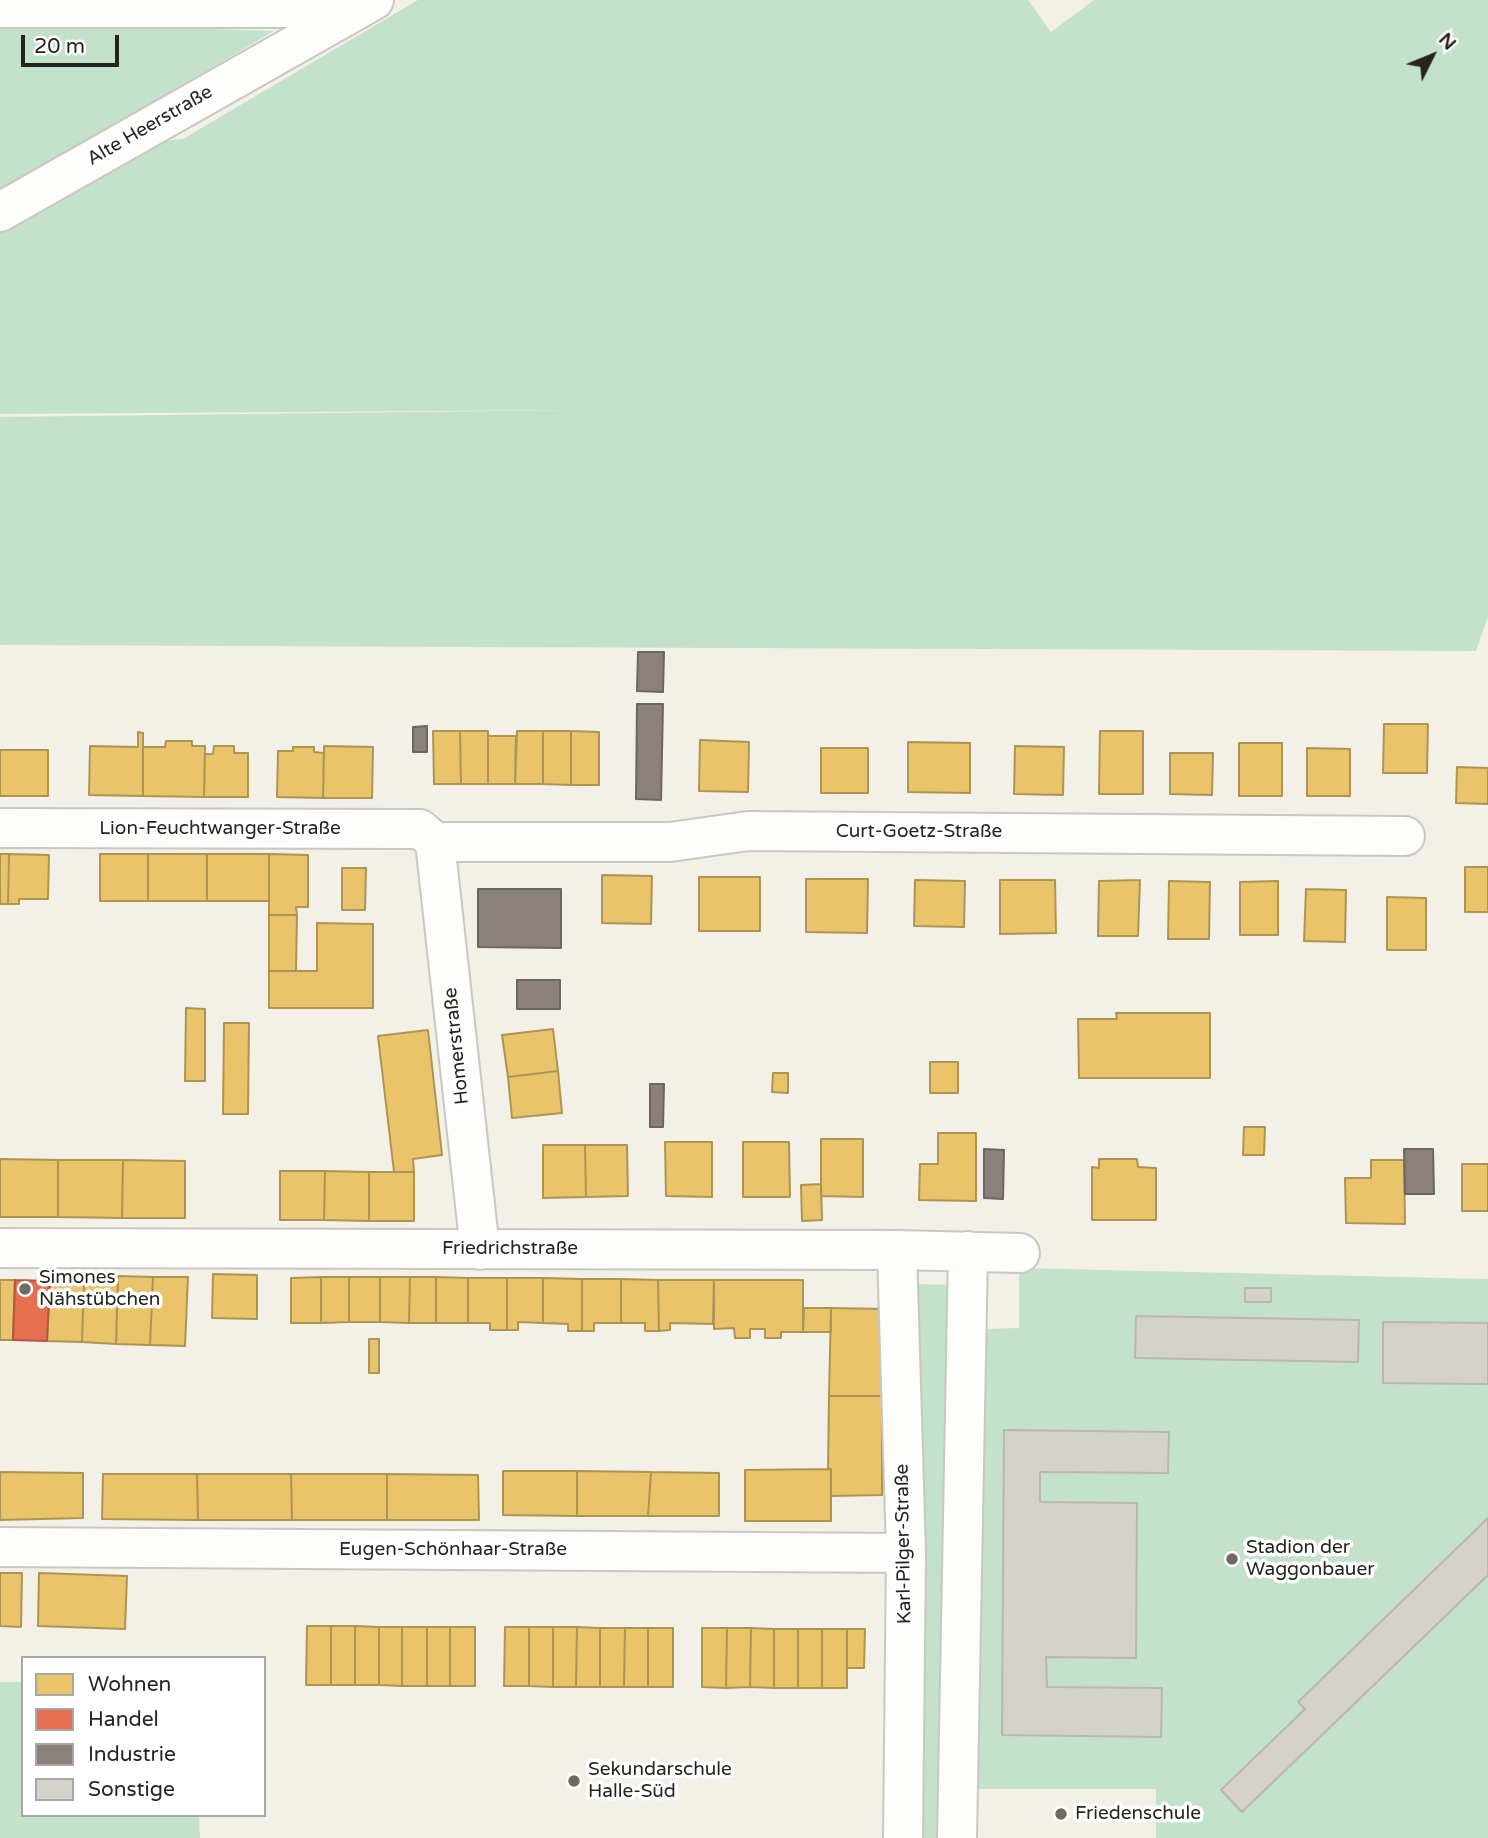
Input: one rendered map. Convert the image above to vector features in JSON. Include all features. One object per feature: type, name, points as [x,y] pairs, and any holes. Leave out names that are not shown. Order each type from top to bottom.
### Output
[{"type":"street","points":[[0,8],[366,4]]},
{"type":"street","name":"Alte Heerstraße","points":[[0,212],[366,4]]},
{"type":"street","name":"Lion-Feuchtwanger-Straße","points":[[0,828],[420,830],[435,842]]},
{"type":"street","name":"Curt-Goetz-Straße","points":[[435,842],[670,842],[748,831],[1405,835]]},
{"type":"street","name":"Homerstraße","points":[[435,842],[480,1250]]},
{"type":"street","name":"Friedrichstraße","points":[[0,1248],[897,1250],[1020,1253]]},
{"type":"street","name":"Karl-Pilger-Straße","points":[[897,1250],[906,1553],[903,1838]]},
{"type":"street","points":[[957,1838],[968,1251]]},
{"type":"street","name":"Eugen-Schönhaar-Straße","points":[[0,1547],[906,1553]]},
{"type":"green space","points":[[418,0],[1028,0],[1051,32],[1094,0],[1488,0],[1488,616],[1476,651],[0,645],[0,417],[577,410],[0,414],[0,232],[151,142],[183,139]]},
{"type":"green space","points":[[0,23],[274,31],[0,192]]},
{"type":"green space","name":"Stadion der Waggonbauer","points":[[1019,1268],[1488,1279],[1488,1838],[1156,1838],[1156,1789],[966,1789],[985,1329],[1019,1328]]},
{"type":"green space","points":[[906,1284],[966,1285],[951,1838],[909,1838]]},
{"type":"green space","points":[[0,1682],[21,1682],[21,1817],[199,1817],[200,1838],[0,1838]]},
{"type":"building: Wohnen","points":[[1384,724],[1428,724],[1427,773],[1383,773]]},
{"type":"building: Wohnen","points":[[433,731],[460,731],[461,784],[434,784]]},
{"type":"building: Wohnen","points":[[460,731],[488,731],[488,784],[461,784]]},
{"type":"building: Wohnen","points":[[517,731],[543,731],[543,784],[515,784]]},
{"type":"building: Wohnen","points":[[543,731],[571,731],[571,785],[543,784]]},
{"type":"building: Wohnen","points":[[571,731],[599,732],[599,785],[571,785]]},
{"type":"building: Wohnen","points":[[1100,731],[1143,731],[1143,794],[1099,794]]},
{"type":"building: Wohnen","points":[[138,732],[143,733],[143,796],[89,795],[90,746],[138,747]]},
{"type":"building: Wohnen","points":[[488,736],[516,736],[515,784],[488,784]]},
{"type":"building: Wohnen","points":[[700,740],[749,742],[748,792],[699,791]]},
{"type":"building: Wohnen","points":[[166,741],[192,741],[192,746],[205,746],[204,797],[143,796],[143,747],[165,747]]},
{"type":"building: Wohnen","points":[[908,742],[970,743],[970,793],[908,792]]},
{"type":"building: Wohnen","points":[[1239,743],[1282,743],[1282,796],[1239,796]]},
{"type":"building: Wohnen","points":[[214,746],[234,746],[234,753],[248,753],[248,797],[204,797],[205,754],[213,754]]},
{"type":"building: Wohnen","points":[[324,746],[373,747],[372,798],[323,798]]},
{"type":"building: Wohnen","points":[[1015,746],[1064,747],[1063,795],[1014,794]]},
{"type":"building: Wohnen","points":[[293,747],[314,747],[314,752],[324,753],[323,798],[277,797],[278,751],[293,751]]},
{"type":"building: Wohnen","points":[[821,748],[868,748],[868,793],[821,793]]},
{"type":"building: Wohnen","points":[[1307,748],[1350,749],[1350,796],[1307,796]]},
{"type":"building: Wohnen","points":[[0,750],[48,750],[48,796],[0,796]]},
{"type":"building: Wohnen","points":[[1170,753],[1213,753],[1212,795],[1170,794]]},
{"type":"building: Wohnen","points":[[1457,767],[1488,768],[1488,804],[1456,803]]},
{"type":"building: Wohnen","points":[[0,854],[9,854],[8,904],[0,904]]},
{"type":"building: Wohnen","points":[[9,854],[49,855],[48,899],[19,899],[19,904],[8,904]]},
{"type":"building: Wohnen","points":[[100,854],[148,854],[148,901],[100,901]]},
{"type":"building: Wohnen","points":[[148,854],[207,854],[207,901],[148,901]]},
{"type":"building: Wohnen","points":[[207,854],[269,854],[269,901],[207,901]]},
{"type":"building: Wohnen","points":[[269,854],[308,855],[308,907],[296,907],[297,915],[269,915]]},
{"type":"building: Wohnen","points":[[1465,867],[1488,867],[1488,912],[1465,912]]},
{"type":"building: Wohnen","points":[[342,868],[366,868],[365,910],[342,910]]},
{"type":"building: Wohnen","points":[[602,875],[652,876],[651,924],[602,923]]},
{"type":"building: Wohnen","points":[[699,877],[760,877],[760,931],[699,931]]},
{"type":"building: Wohnen","points":[[806,879],[868,879],[867,933],[806,932]]},
{"type":"building: Wohnen","points":[[915,880],[965,881],[964,927],[914,926]]},
{"type":"building: Wohnen","points":[[1000,880],[1055,880],[1056,933],[1000,934]]},
{"type":"building: Wohnen","points":[[1140,880],[1138,936],[1098,936],[1099,881]]},
{"type":"building: Wohnen","points":[[1169,881],[1210,882],[1209,939],[1168,939]]},
{"type":"building: Wohnen","points":[[1278,881],[1278,935],[1240,935],[1240,882]]},
{"type":"building: Wohnen","points":[[1306,889],[1346,890],[1345,942],[1304,941]]},
{"type":"building: Wohnen","points":[[1387,897],[1426,898],[1426,950],[1387,950]]},
{"type":"building: Wohnen","points":[[269,915],[297,915],[296,971],[269,971]]},
{"type":"building: Wohnen","points":[[317,923],[373,924],[373,1008],[269,1008],[269,971],[317,971]]},
{"type":"building: Wohnen","points":[[186,1008],[205,1009],[205,1081],[185,1081]]},
{"type":"building: Wohnen","points":[[1116,1013],[1210,1013],[1210,1078],[1079,1078],[1078,1019],[1117,1019]]},
{"type":"building: Wohnen","points":[[224,1023],[249,1023],[248,1114],[223,1114]]},
{"type":"building: Wohnen","points":[[553,1029],[558,1071],[508,1077],[502,1035]]},
{"type":"building: Wohnen","points":[[428,1030],[442,1155],[413,1159],[414,1172],[394,1172],[378,1036]]},
{"type":"building: Wohnen","points":[[930,1062],[958,1062],[958,1093],[930,1093]]},
{"type":"building: Wohnen","points":[[558,1071],[562,1113],[512,1118],[508,1077]]},
{"type":"building: Wohnen","points":[[773,1073],[788,1073],[788,1093],[772,1092]]},
{"type":"building: Wohnen","points":[[1244,1127],[1265,1127],[1264,1155],[1243,1155]]},
{"type":"building: Wohnen","points":[[938,1133],[976,1133],[976,1201],[919,1200],[920,1164],[938,1164]]},
{"type":"building: Wohnen","points":[[821,1139],[863,1139],[863,1197],[821,1196]]},
{"type":"building: Wohnen","points":[[665,1142],[712,1142],[712,1197],[666,1196]]},
{"type":"building: Wohnen","points":[[743,1142],[789,1142],[790,1197],[743,1197]]},
{"type":"building: Wohnen","points":[[543,1145],[585,1145],[586,1197],[543,1198]]},
{"type":"building: Wohnen","points":[[585,1145],[627,1145],[628,1196],[586,1197]]},
{"type":"building: Wohnen","points":[[0,1159],[58,1160],[58,1217],[0,1217]]},
{"type":"building: Wohnen","points":[[1099,1159],[1137,1159],[1138,1167],[1156,1168],[1156,1220],[1092,1220],[1092,1167],[1099,1168]]},
{"type":"building: Wohnen","points":[[58,1160],[123,1160],[122,1218],[58,1217]]},
{"type":"building: Wohnen","points":[[123,1160],[185,1161],[185,1218],[122,1218]]},
{"type":"building: Wohnen","points":[[1371,1160],[1404,1160],[1405,1224],[1346,1223],[1345,1178],[1371,1178]]},
{"type":"building: Wohnen","points":[[1462,1164],[1488,1164],[1488,1211],[1462,1211]]},
{"type":"building: Wohnen","points":[[280,1171],[325,1171],[324,1220],[280,1220]]},
{"type":"building: Wohnen","points":[[325,1171],[369,1172],[369,1221],[324,1220]]},
{"type":"building: Wohnen","points":[[369,1172],[414,1172],[414,1221],[369,1221]]},
{"type":"building: Wohnen","points":[[821,1184],[822,1220],[802,1221],[801,1185]]},
{"type":"building: Wohnen","points":[[213,1274],[257,1275],[257,1319],[212,1318]]},
{"type":"building: Wohnen","points":[[118,1276],[153,1277],[150,1345],[116,1344]]},
{"type":"building: Wohnen","points":[[153,1277],[188,1277],[185,1346],[150,1345]]},
{"type":"building: Wohnen","points":[[321,1277],[349,1277],[349,1322],[321,1323]]},
{"type":"building: Wohnen","points":[[321,1277],[321,1323],[291,1323],[291,1278]]},
{"type":"building: Wohnen","points":[[349,1277],[380,1277],[380,1322],[349,1322]]},
{"type":"building: Wohnen","points":[[380,1277],[410,1277],[409,1323],[380,1322]]},
{"type":"building: Wohnen","points":[[410,1277],[436,1277],[436,1323],[409,1323]]},
{"type":"building: Wohnen","points":[[436,1277],[468,1278],[468,1323],[436,1323]]},
{"type":"building: Wohnen","points":[[468,1278],[507,1278],[507,1330],[490,1330],[490,1323],[468,1323]]},
{"type":"building: Wohnen","points":[[507,1278],[543,1278],[543,1323],[518,1322],[518,1330],[507,1330]]},
{"type":"building: Wohnen","points":[[543,1278],[582,1279],[582,1331],[568,1331],[568,1324],[543,1323]]},
{"type":"building: Wohnen","points":[[582,1279],[621,1279],[621,1323],[594,1323],[594,1331],[582,1331]]},
{"type":"building: Wohnen","points":[[621,1279],[658,1280],[659,1331],[645,1331],[645,1323],[621,1323]]},
{"type":"building: Wohnen","points":[[0,1280],[15,1280],[13,1340],[0,1340]]},
{"type":"building: Wohnen","points":[[658,1280],[714,1280],[713,1324],[670,1323],[670,1330],[659,1331]]},
{"type":"building: Wohnen","points":[[714,1280],[803,1280],[803,1332],[781,1332],[781,1338],[765,1338],[765,1329],[750,1329],[750,1338],[735,1338],[734,1328],[714,1329]]},
{"type":"building: Wohnen","points":[[50,1281],[84,1282],[82,1342],[47,1341]]},
{"type":"building: Wohnen","points":[[84,1282],[118,1283],[116,1344],[82,1342]]},
{"type":"building: Wohnen","points":[[804,1308],[831,1308],[831,1332],[803,1332]]},
{"type":"building: Wohnen","points":[[831,1308],[882,1309],[882,1396],[829,1396]]},
{"type":"building: Wohnen","points":[[369,1339],[379,1339],[379,1373],[369,1373]]},
{"type":"building: Wohnen","points":[[829,1396],[882,1396],[882,1495],[831,1496],[831,1469],[828,1469]]},
{"type":"building: Wohnen","points":[[831,1469],[831,1521],[745,1521],[745,1470]]},
{"type":"building: Wohnen","points":[[503,1471],[577,1471],[577,1516],[503,1515]]},
{"type":"building: Wohnen","points":[[577,1471],[651,1472],[648,1516],[577,1516]]},
{"type":"building: Wohnen","points":[[0,1472],[83,1473],[83,1518],[0,1520]]},
{"type":"building: Wohnen","points":[[651,1472],[719,1473],[719,1516],[648,1516]]},
{"type":"building: Wohnen","points":[[103,1474],[197,1474],[198,1520],[102,1519]]},
{"type":"building: Wohnen","points":[[197,1474],[291,1474],[292,1520],[198,1520]]},
{"type":"building: Wohnen","points":[[291,1474],[387,1474],[387,1520],[292,1520]]},
{"type":"building: Wohnen","points":[[387,1474],[478,1475],[479,1520],[387,1520]]},
{"type":"building: Wohnen","points":[[0,1573],[22,1573],[21,1627],[0,1626]]},
{"type":"building: Wohnen","points":[[39,1573],[127,1576],[125,1629],[38,1626]]},
{"type":"building: Wohnen","points":[[307,1626],[331,1626],[331,1685],[306,1685]]},
{"type":"building: Wohnen","points":[[331,1626],[355,1626],[355,1685],[331,1685]]},
{"type":"building: Wohnen","points":[[355,1626],[379,1627],[379,1685],[355,1685]]},
{"type":"building: Wohnen","points":[[379,1627],[402,1627],[402,1686],[379,1685]]},
{"type":"building: Wohnen","points":[[402,1627],[427,1627],[427,1686],[402,1686]]},
{"type":"building: Wohnen","points":[[427,1627],[450,1627],[450,1686],[427,1686]]},
{"type":"building: Wohnen","points":[[450,1627],[475,1627],[475,1686],[450,1686]]},
{"type":"building: Wohnen","points":[[505,1627],[529,1627],[529,1686],[504,1686]]},
{"type":"building: Wohnen","points":[[529,1627],[553,1627],[553,1687],[529,1686]]},
{"type":"building: Wohnen","points":[[553,1627],[577,1627],[576,1687],[553,1687]]},
{"type":"building: Wohnen","points":[[577,1627],[600,1628],[600,1687],[576,1687]]},
{"type":"building: Wohnen","points":[[600,1628],[625,1628],[624,1687],[600,1687]]},
{"type":"building: Wohnen","points":[[625,1628],[648,1628],[648,1687],[624,1687]]},
{"type":"building: Wohnen","points":[[648,1628],[673,1628],[673,1687],[648,1687]]},
{"type":"building: Wohnen","points":[[702,1628],[727,1628],[726,1688],[702,1687]]},
{"type":"building: Wohnen","points":[[727,1628],[751,1628],[750,1687],[726,1688]]},
{"type":"building: Wohnen","points":[[751,1628],[774,1629],[774,1688],[750,1687]]},
{"type":"building: Wohnen","points":[[774,1629],[798,1629],[798,1688],[774,1688]]},
{"type":"building: Wohnen","points":[[798,1629],[822,1629],[822,1688],[798,1688]]},
{"type":"building: Wohnen","points":[[822,1629],[847,1629],[847,1688],[822,1688]]},
{"type":"building: Wohnen","points":[[847,1629],[865,1629],[864,1668],[847,1668]]},
{"type":"building: Handel","points":[[15,1280],[50,1281],[47,1341],[13,1340]]},
{"type":"building: Industrie","points":[[638,652],[664,652],[663,692],[637,691]]},
{"type":"building: Industrie","points":[[637,704],[663,704],[661,800],[636,799]]},
{"type":"building: Industrie","points":[[427,726],[427,752],[413,752],[413,727]]},
{"type":"building: Industrie","points":[[478,889],[561,889],[561,948],[478,947]]},
{"type":"building: Industrie","points":[[517,980],[560,980],[560,1009],[517,1009]]},
{"type":"building: Industrie","points":[[650,1084],[664,1084],[663,1127],[650,1127]]},
{"type":"building: Industrie","points":[[984,1149],[1004,1150],[1003,1199],[984,1198]]},
{"type":"building: Industrie","points":[[1404,1149],[1433,1149],[1434,1194],[1405,1194]]},
{"type":"building: Sonstige","points":[[1245,1288],[1271,1288],[1271,1302],[1245,1302]]},
{"type":"building: Sonstige","points":[[1136,1316],[1359,1320],[1358,1362],[1135,1358]]},
{"type":"building: Sonstige","points":[[1383,1322],[1488,1323],[1488,1384],[1383,1383]]},
{"type":"building: Sonstige","points":[[1004,1430],[1169,1432],[1168,1473],[1040,1472],[1040,1502],[1137,1503],[1136,1658],[1046,1657],[1047,1687],[1162,1688],[1161,1737],[1002,1735]]},
{"type":"building: Sonstige","points":[[1488,1518],[1488,1575],[1242,1812],[1221,1790],[1305,1709],[1298,1702]]},
{"type":"place","name":"Simones Nähstübchen","points":[[25,1289]]},
{"type":"place","name":"Stadion der Waggonbauer","points":[[1232,1559]]},
{"type":"place","name":"Sekundarschule Halle-Süd","points":[[574,1781]]},
{"type":"place","name":"Friedenschule","points":[[1061,1814]]}]
